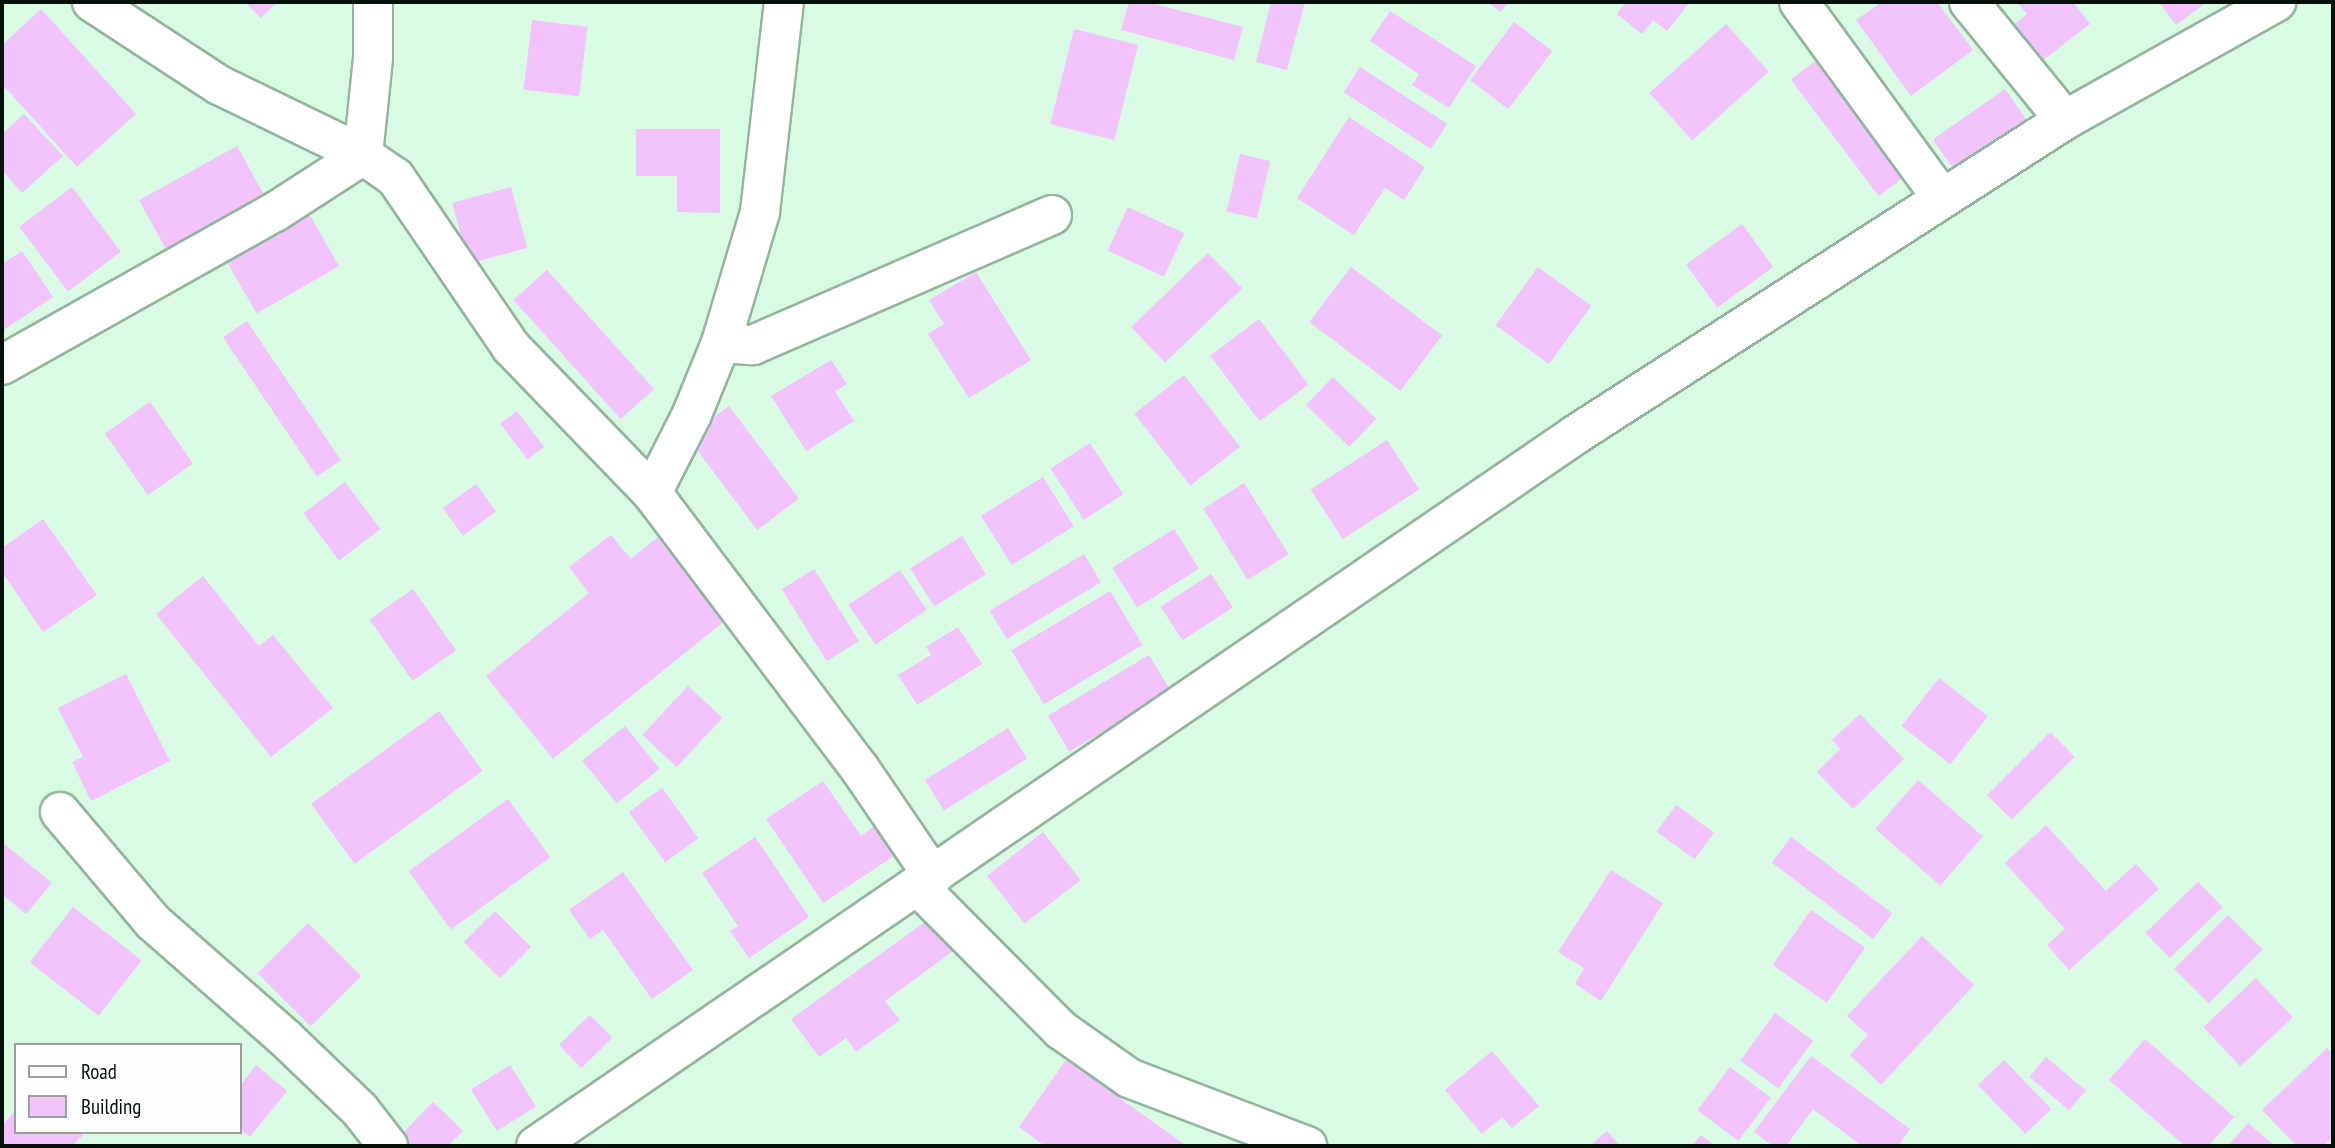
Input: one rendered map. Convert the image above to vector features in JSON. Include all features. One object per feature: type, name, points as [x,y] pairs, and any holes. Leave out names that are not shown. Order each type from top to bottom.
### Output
[{"type":"street","points":[[92,2],[219,85],[363,155],[395,177],[511,347],[652,493],[860,769],[926,882],[1061,1030],[1129,1078],[1307,1146]]},
{"type":"street","points":[[363,155],[373,58],[373,2]]},
{"type":"street","points":[[652,493],[692,414],[721,343],[760,212],[784,2]]},
{"type":"street","points":[[1799,2],[1942,198]]},
{"type":"street","points":[[1969,2],[2066,120]]},
{"type":"street","points":[[536,1146],[926,882],[1575,435],[2066,120],[2276,2]]},
{"type":"street","points":[[2,365],[275,212],[363,155]]},
{"type":"street","points":[[721,343],[753,345],[1052,215]]},
{"type":"street","points":[[60,812],[153,922],[284,1037],[360,1110],[388,1146]]},
{"type":"building","points":[[245,2],[277,2],[261,18]]},
{"type":"building","points":[[1129,2],[1147,2],[1243,27],[1234,60],[1121,30]]},
{"type":"building","points":[[1271,2],[1305,2],[1287,70],[1256,62]]},
{"type":"building","points":[[1487,2],[1508,2],[1501,12]]},
{"type":"building","points":[[1626,2],[1690,2],[1667,31],[1653,20],[1642,34],[1617,14]]},
{"type":"building","points":[[1882,2],[1937,2],[1973,50],[1911,96],[1856,20]]},
{"type":"building","points":[[2017,2],[2073,2],[2090,24],[2043,60],[2015,24],[2027,14]]},
{"type":"building","points":[[2159,2],[2207,2],[2176,25]]},
{"type":"building","points":[[41,9],[136,114],[77,167],[2,84],[2,45]]},
{"type":"building","points":[[1390,11],[1476,66],[1449,108],[1412,85],[1419,74],[1370,41]]},
{"type":"building","points":[[532,20],[588,27],[579,96],[523,89]]},
{"type":"building","points":[[1514,22],[1552,51],[1508,109],[1470,80]]},
{"type":"building","points":[[1726,24],[1769,72],[1692,140],[1649,93]]},
{"type":"building","points":[[1074,29],[1138,45],[1114,140],[1050,124]]},
{"type":"building","points":[[1822,56],[1910,173],[1879,196],[1791,79]]},
{"type":"building","points":[[1360,67],[1447,124],[1431,149],[1344,92]]},
{"type":"building","points":[[2005,89],[2027,121],[1955,171],[1933,139]]},
{"type":"building","points":[[24,114],[63,156],[22,193],[2,170],[2,134]]},
{"type":"building","points":[[1349,117],[1425,167],[1404,200],[1385,188],[1354,235],[1297,198]]},
{"type":"building","points":[[636,129],[720,129],[720,213],[677,212],[677,176],[636,176]]},
{"type":"building","points":[[237,146],[265,196],[167,250],[139,200]]},
{"type":"building","points":[[1240,154],[1270,161],[1257,218],[1227,211]]},
{"type":"building","points":[[72,187],[121,252],[68,291],[19,227]]},
{"type":"building","points":[[511,187],[527,248],[468,264],[452,203]]},
{"type":"building","points":[[305,207],[339,266],[257,313],[223,255]]},
{"type":"building","points":[[1128,207],[1184,233],[1164,277],[1108,251]]},
{"type":"building","points":[[1742,224],[1773,267],[1717,307],[1686,265]]},
{"type":"building","points":[[22,251],[53,297],[2,331],[2,264]]},
{"type":"building","points":[[1208,253],[1242,288],[1165,363],[1131,327]]},
{"type":"building","points":[[1351,267],[1442,336],[1401,391],[1309,322]]},
{"type":"building","points":[[1538,267],[1591,306],[1549,364],[1496,325]]},
{"type":"building","points":[[547,270],[654,389],[621,419],[514,300]]},
{"type":"building","points":[[976,272],[1031,360],[969,398],[928,334],[944,324],[929,300]]},
{"type":"building","points":[[1259,319],[1308,384],[1260,421],[1210,356]]},
{"type":"building","points":[[247,321],[341,460],[317,476],[223,337]]},
{"type":"building","points":[[831,360],[847,384],[835,391],[854,421],[806,451],[771,396]]},
{"type":"building","points":[[1184,375],[1240,447],[1190,485],[1134,414]]},
{"type":"building","points":[[1333,377],[1376,419],[1349,447],[1306,405]]},
{"type":"building","points":[[150,402],[193,463],[148,495],[105,434]]},
{"type":"building","points":[[729,406],[799,499],[757,530],[687,437]]},
{"type":"building","points":[[517,411],[544,447],[527,460],[500,424]]},
{"type":"building","points":[[1387,440],[1419,489],[1343,539],[1311,490]]},
{"type":"building","points":[[1090,443],[1123,494],[1084,520],[1051,469]]},
{"type":"building","points":[[1043,477],[1074,526],[1012,565],[981,516]]},
{"type":"building","points":[[345,482],[381,529],[339,560],[303,513]]},
{"type":"building","points":[[1244,483],[1289,554],[1248,580],[1203,508]]},
{"type":"building","points":[[476,484],[496,512],[463,536],[443,508]]},
{"type":"building","points":[[43,519],[97,595],[43,632],[2,572],[2,548]]},
{"type":"building","points":[[1174,529],[1199,569],[1137,608],[1112,568]]},
{"type":"building","points":[[611,535],[631,559],[658,537],[726,620],[553,759],[486,676],[589,593],[569,567]]},
{"type":"building","points":[[962,536],[986,574],[934,606],[910,568]]},
{"type":"building","points":[[1084,554],[1101,582],[1007,639],[990,611]]},
{"type":"building","points":[[814,569],[859,641],[827,661],[782,589]]},
{"type":"building","points":[[900,570],[927,610],[875,644],[849,605]]},
{"type":"building","points":[[1211,574],[1233,608],[1182,640],[1161,607]]},
{"type":"building","points":[[203,576],[259,646],[273,635],[333,708],[271,757],[156,614]]},
{"type":"building","points":[[413,589],[456,650],[413,681],[370,619]]},
{"type":"building","points":[[1110,591],[1142,645],[1044,704],[1011,650]]},
{"type":"building","points":[[958,627],[982,664],[917,705],[898,675],[931,655],[926,647]]},
{"type":"building","points":[[1149,655],[1171,691],[1069,752],[1048,716]]},
{"type":"building","points":[[126,674],[170,761],[91,801],[72,762],[83,757],[58,708]]},
{"type":"building","points":[[1939,678],[1988,716],[1950,764],[1901,726]]},
{"type":"building","points":[[688,686],[722,718],[677,767],[642,735]]},
{"type":"building","points":[[439,711],[482,771],[355,864],[311,804]]},
{"type":"building","points":[[1860,714],[1904,759],[1853,809],[1817,772],[1840,749],[1832,740]]},
{"type":"building","points":[[625,726],[660,769],[617,803],[582,761]]},
{"type":"building","points":[[1008,728],[1027,759],[944,810],[925,780]]},
{"type":"building","points":[[2050,732],[2075,757],[2012,820],[1987,795]]},
{"type":"building","points":[[1918,780],[1983,836],[1940,885],[1875,829]]},
{"type":"building","points":[[823,781],[861,836],[880,822],[900,852],[823,903],[766,819]]},
{"type":"building","points":[[662,788],[698,838],[665,862],[629,812]]},
{"type":"building","points":[[508,799],[550,857],[451,930],[408,871]]},
{"type":"building","points":[[1676,805],[1714,833],[1695,859],[1657,832]]},
{"type":"building","points":[[2046,825],[2106,891],[2136,864],[2159,889],[2069,970],[2047,945],[2065,929],[2005,863]]},
{"type":"building","points":[[1043,832],[1081,880],[1025,924],[987,876]]},
{"type":"building","points":[[755,837],[809,917],[749,958],[730,931],[738,926],[702,873]]},
{"type":"building","points":[[1791,837],[1892,913],[1873,939],[1772,863]]},
{"type":"building","points":[[2,842],[52,883],[26,914],[2,894]]},
{"type":"building","points":[[1611,870],[1663,903],[1601,1001],[1575,984],[1584,968],[1558,952]]},
{"type":"building","points":[[623,872],[693,970],[652,999],[603,930],[590,939],[569,910]]},
{"type":"building","points":[[2198,882],[2222,907],[2170,958],[2145,933]]},
{"type":"building","points":[[73,907],[142,961],[98,1016],[30,962]]},
{"type":"building","points":[[1811,910],[1865,948],[1827,1003],[1773,965]]},
{"type":"building","points":[[495,911],[531,947],[500,978],[464,942]]},
{"type":"building","points":[[2228,915],[2263,950],[2209,1003],[2174,969]]},
{"type":"building","points":[[933,916],[956,949],[885,1001],[900,1020],[856,1052],[846,1038],[819,1057],[791,1019]]},
{"type":"building","points":[[308,923],[361,976],[311,1026],[258,973]]},
{"type":"building","points":[[1922,936],[1974,985],[1881,1085],[1850,1055],[1868,1035],[1847,1016]]},
{"type":"building","points":[[2256,978],[2293,1017],[2240,1067],[2203,1027]]},
{"type":"building","points":[[1775,1013],[1813,1041],[1778,1088],[1740,1061]]},
{"type":"building","points":[[590,1015],[612,1038],[581,1068],[559,1045]]},
{"type":"building","points":[[2145,1039],[2234,1117],[2208,1146],[2185,1146],[2109,1080]]},
{"type":"building","points":[[2327,1048],[2333,1055],[2333,1137],[2324,1146],[2297,1146],[2262,1110]]},
{"type":"building","points":[[1492,1051],[1539,1106],[1512,1128],[1502,1117],[1482,1134],[1445,1090]]},
{"type":"building","points":[[1811,1056],[1910,1129],[1898,1146],[1862,1146],[1813,1109],[1786,1146],[1773,1146],[1754,1132]]},
{"type":"building","points":[[2046,1057],[2086,1090],[2069,1110],[2029,1077]]},
{"type":"building","points":[[1066,1060],[1187,1146],[1045,1146],[1019,1127]]},
{"type":"building","points":[[2004,1060],[2051,1109],[2025,1134],[1978,1085]]},
{"type":"building","points":[[256,1065],[287,1091],[250,1137],[242,1131],[242,1083]]},
{"type":"building","points":[[510,1065],[536,1107],[497,1131],[471,1089]]},
{"type":"building","points":[[1730,1067],[1771,1098],[1738,1141],[1698,1110]]},
{"type":"building","points":[[433,1102],[463,1131],[448,1146],[408,1146],[399,1137]]},
{"type":"building","points":[[14,1112],[14,1134],[84,1134],[72,1146],[2,1146],[2,1125]]},
{"type":"building","points":[[2248,1123],[2275,1146],[2228,1146]]},
{"type":"building","points":[[1607,1131],[1620,1146],[1590,1146]]},
{"type":"building","points":[[1701,1135],[1715,1146],[1692,1146]]}]
